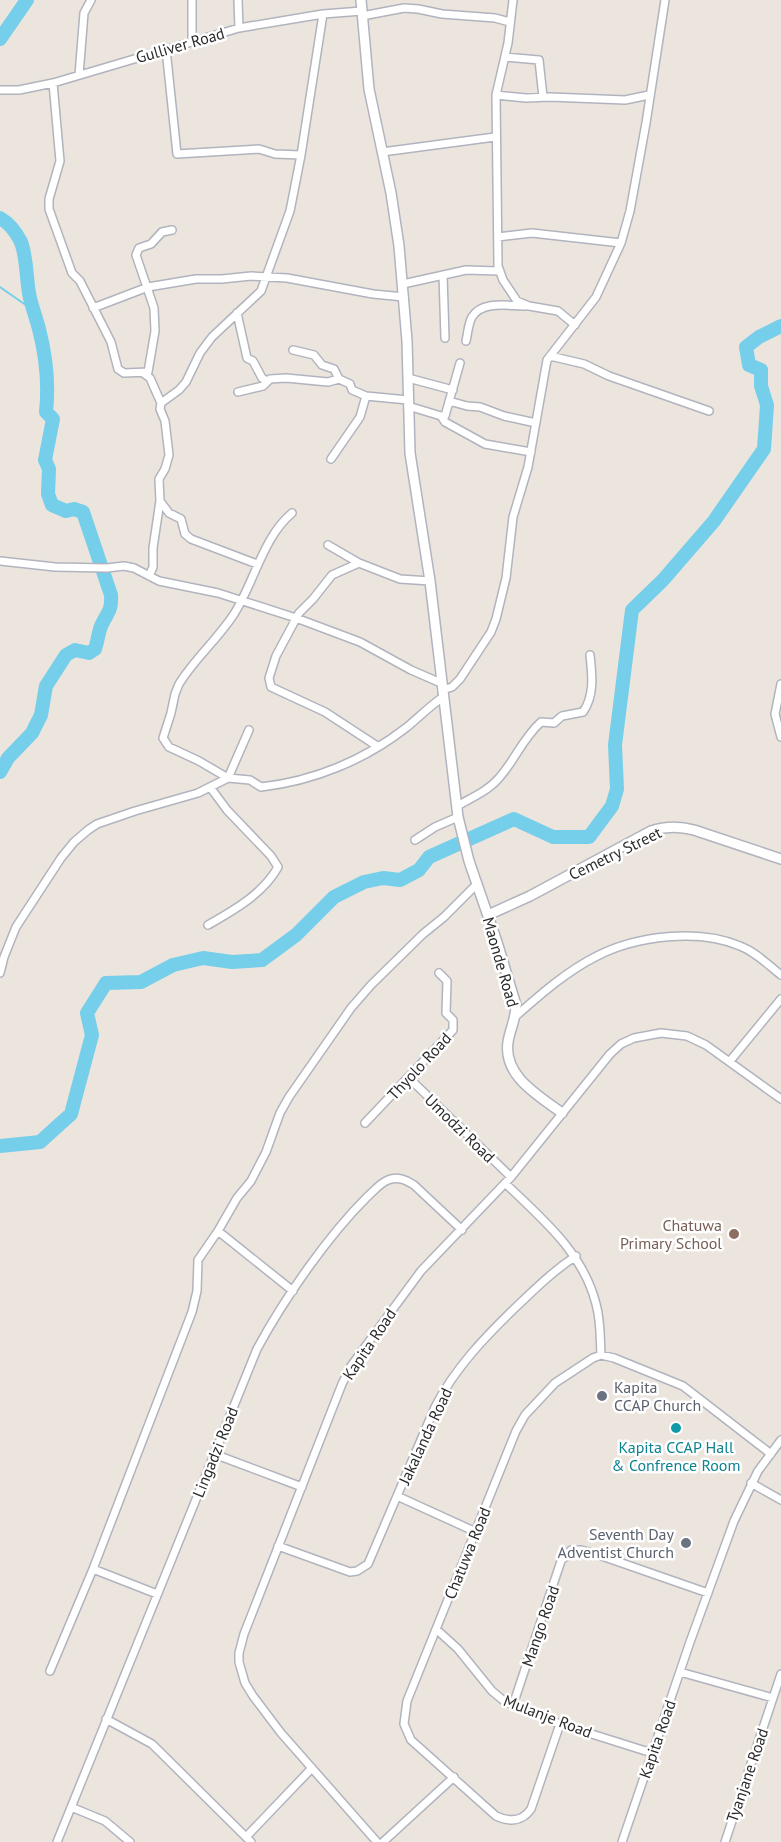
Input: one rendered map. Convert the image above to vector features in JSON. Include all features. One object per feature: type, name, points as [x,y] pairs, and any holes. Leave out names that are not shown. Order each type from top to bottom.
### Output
[{"type":"street","points":[[79,75],[84,13],[91,0]]},
{"type":"street","points":[[192,0],[192,41]]},
{"type":"street","points":[[238,0],[239,28]]},
{"type":"street","name":"Maonde Road","points":[[361,0],[369,89],[396,220],[404,297],[410,453],[430,580],[460,832],[516,1005],[516,1016],[507,1047],[512,1070],[523,1083],[562,1113]]},
{"type":"street","points":[[513,0],[506,57],[496,95],[499,271],[512,295],[529,306]]},
{"type":"street","points":[[292,513],[285,518],[257,564],[242,600],[230,620],[179,684],[163,738],[169,747],[228,778],[250,780],[261,787],[287,784],[344,765],[406,728],[429,707],[442,690],[452,687],[460,679],[490,632],[496,620],[504,587],[513,516],[524,485],[546,365],[550,356],[604,285],[621,243],[630,211],[666,0]]},
{"type":"street","name":"Gulliver Road","points":[[0,90],[19,90],[53,83],[239,28],[322,14],[410,9],[495,18],[510,22]]},
{"type":"street","points":[[161,403],[179,390],[208,342],[259,295],[288,222],[301,155],[322,14]]},
{"type":"street","points":[[166,49],[177,154],[259,149],[275,154],[301,155]]},
{"type":"street","points":[[506,57],[539,60],[543,97]]},
{"type":"street","points":[[53,83],[60,161],[49,199],[49,209],[72,273],[80,281],[111,342],[120,371],[143,373],[148,372],[150,367],[155,331],[153,308],[136,255],[139,248],[151,244],[162,231],[172,230]]},
{"type":"street","points":[[496,95],[525,98],[625,100],[649,95]]},
{"type":"street","points":[[382,152],[495,137]]},
{"type":"street","points":[[498,237],[532,233],[621,243]]},
{"type":"street","points":[[403,284],[466,270],[499,271]]},
{"type":"street","points":[[443,275],[445,339]]},
{"type":"street","points":[[93,308],[148,287],[196,279],[265,276],[319,282],[373,294],[404,297]]},
{"type":"street","points":[[466,341],[472,318],[480,310],[495,306],[529,306],[558,311],[575,325]]},
{"type":"street","points":[[237,313],[247,358],[253,361],[262,378],[267,381],[286,378],[328,382],[339,379],[350,384],[352,390],[366,396],[408,403],[441,416],[445,422],[485,444],[531,452]]},
{"type":"street","points":[[293,350],[314,355],[322,365],[336,371],[339,379]]},
{"type":"street","points":[[550,356],[584,364],[609,376],[709,411]]},
{"type":"street","points":[[441,416],[446,414],[460,363]]},
{"type":"street","points":[[143,373],[150,378],[161,403],[160,409],[169,445],[165,469],[159,479],[160,501],[150,576]]},
{"type":"street","points":[[408,378],[453,390]]},
{"type":"street","points":[[238,392],[263,386],[267,381]]},
{"type":"street","points":[[331,459],[360,417],[366,396]]},
{"type":"street","points":[[449,401],[466,406],[480,406],[504,416],[536,423]]},
{"type":"street","points":[[160,501],[169,513],[181,519],[185,534],[190,539],[257,564]]},
{"type":"street","points":[[328,544],[359,563],[400,579],[430,580]]},
{"type":"street","points":[[0,561],[55,567],[124,566],[134,568],[159,581],[242,600],[360,642],[442,690]]},
{"type":"street","points":[[359,563],[332,575],[296,618],[276,656],[269,678],[271,687],[334,718],[377,746]]},
{"type":"street","points":[[457,806],[485,790],[499,778],[541,722],[544,720],[553,723],[562,716],[583,712],[591,693],[590,655]]},
{"type":"street","points":[[781,684],[775,714],[781,737]]},
{"type":"street","points":[[0,973],[16,927],[74,842],[97,824],[198,794],[228,778],[249,730]]},
{"type":"street","points":[[208,925],[239,907],[261,890],[278,867],[271,856],[226,810],[210,787]]},
{"type":"street","points":[[415,840],[435,826],[458,817]]},
{"type":"street","name":"Cemetry Street","points":[[488,915],[530,896],[651,831],[661,828],[682,827],[694,830],[781,859]]},
{"type":"street","points":[[50,1671],[93,1569],[195,1301],[198,1260],[201,1253],[218,1231],[237,1198],[251,1181],[289,1097],[351,1008],[394,962],[477,885]]},
{"type":"street","points":[[516,1016],[567,974],[598,955],[634,943],[657,939],[681,936],[721,939],[753,952],[781,975]]},
{"type":"street","name":"Thyolo Road","points":[[365,1123],[453,1030],[453,1020],[446,1013],[447,981],[439,973]]},
{"type":"street","points":[[730,1061],[781,999]]},
{"type":"street","name":"Kapita Road","points":[[377,1842],[281,1733],[253,1696],[239,1662],[241,1643],[351,1366],[421,1272],[508,1180],[610,1054],[621,1044],[634,1038],[661,1033],[687,1036],[730,1061],[781,1099]]},
{"type":"street","name":"Umodzi Road","points":[[409,1078],[508,1180],[576,1256],[596,1303],[601,1356]]},
{"type":"street","name":"Lingadzi Road","points":[[57,1842],[257,1349],[268,1328],[351,1214],[381,1184],[397,1178],[406,1180],[462,1230]]},
{"type":"street","points":[[218,1231],[293,1291]]},
{"type":"street","name":"Jakalanda Road","points":[[278,1546],[343,1570],[357,1571],[364,1568],[372,1558],[435,1407],[448,1383],[492,1330],[546,1278],[576,1256]]},
{"type":"street","points":[[601,1356],[614,1358],[683,1386],[771,1454]]},
{"type":"street","name":"Chatuwa Road","points":[[560,1724],[531,1809],[522,1818],[509,1820],[496,1816],[411,1740],[404,1724],[407,1701],[516,1431],[525,1415],[555,1383],[593,1358],[601,1356]]},
{"type":"street","name":"Kapita Road","points":[[622,1842],[734,1521],[751,1483],[781,1440]]},
{"type":"street","points":[[214,1454],[302,1487]]},
{"type":"street","points":[[751,1483],[781,1500]]},
{"type":"street","points":[[397,1496],[476,1532]]},
{"type":"street","name":"Mango Road","points":[[513,1705],[561,1561],[571,1550],[596,1554],[708,1593]]},
{"type":"street","points":[[93,1569],[158,1594]]},
{"type":"street","name":"Mulanje Road","points":[[436,1629],[458,1649],[492,1691],[513,1705],[560,1724],[652,1753]]},
{"type":"street","points":[[680,1672],[773,1698]]},
{"type":"street","name":"Tyanjane Road","points":[[724,1842],[781,1674]]},
{"type":"street","points":[[106,1719],[152,1744],[248,1839],[312,1768]]},
{"type":"street","points":[[383,1842],[454,1777]]},
{"type":"street","points":[[71,1808],[105,1821],[130,1842]]},
{"type":"waterway","points":[[0,39],[27,0]]},
{"type":"waterway","points":[[0,218],[12,228],[23,248],[30,298],[43,349],[47,381],[46,412],[53,419],[45,460],[49,469],[48,494],[52,505],[66,511],[74,509],[83,512],[111,595],[109,611],[102,624],[95,649],[89,653],[75,650],[66,655],[46,686],[41,715],[32,733],[8,758],[0,772]]},
{"type":"waterway","points":[[0,287],[33,310]]},
{"type":"waterway","points":[[0,1146],[40,1142],[71,1114],[92,1035],[87,1013],[106,983],[141,982],[173,965],[203,958],[232,962],[262,960],[296,935],[334,897],[364,882],[383,878],[400,880],[419,870],[429,857],[514,819],[553,837],[589,837],[612,806],[617,789],[615,745],[632,610],[663,580],[714,521],[764,449],[767,405],[761,386],[761,370],[749,365],[746,347],[759,337],[781,326]]},
{"type":"place","name":"Chatuwa Primary School","points":[[734,1234]]},
{"type":"place","name":"Kapita CCAP Church","points":[[602,1396]]},
{"type":"place","name":"Kapita CCAP Hall & Confrence Room","points":[[676,1428]]},
{"type":"place","name":"Seventh Day Adventist Church","points":[[686,1543]]}]
